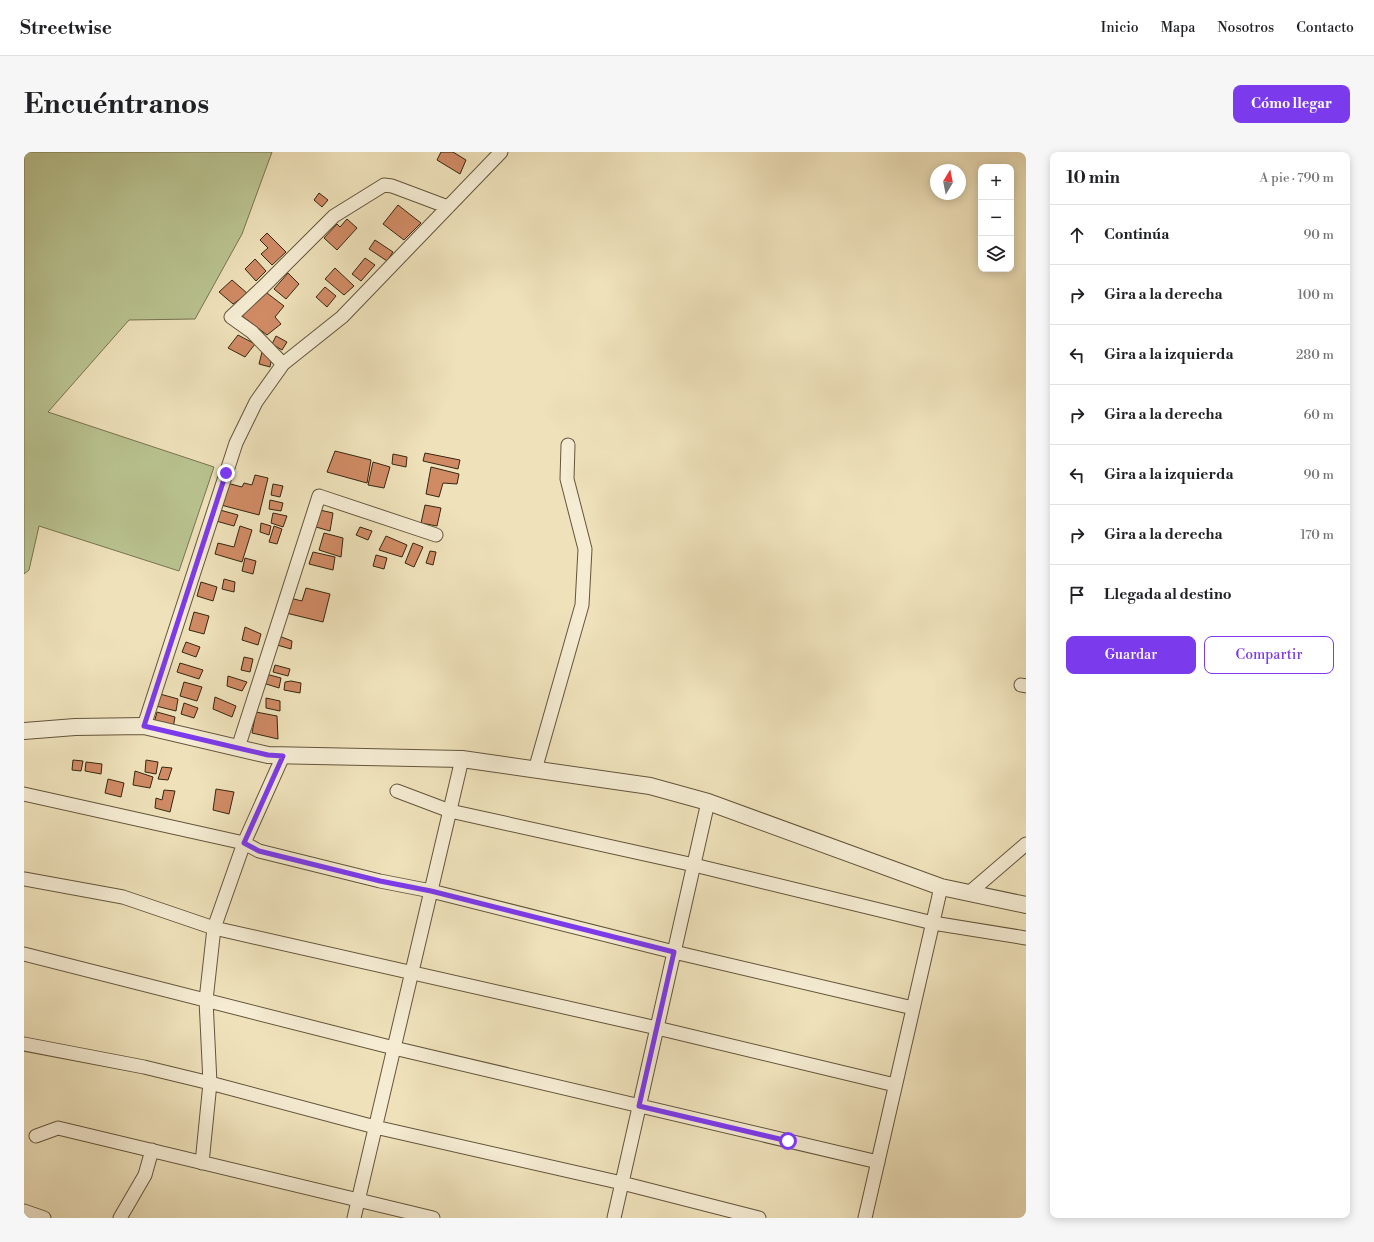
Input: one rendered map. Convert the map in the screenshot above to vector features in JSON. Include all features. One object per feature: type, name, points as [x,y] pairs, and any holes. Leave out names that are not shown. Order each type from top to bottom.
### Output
[{"type":"street","points":[[144,726],[236,443],[256,402],[283,364],[342,317],[501,152]]},
{"type":"street","points":[[283,364],[252,332],[230,317],[263,288],[334,216],[384,186],[392,186],[448,207]]},
{"type":"street","points":[[535,770],[582,605],[585,549],[567,479],[568,445]]},
{"type":"street","points":[[238,748],[319,496],[436,535]]},
{"type":"street","points":[[24,731],[75,727],[144,726],[268,755],[462,759],[650,786],[708,802],[941,887],[1026,905]]},
{"type":"street","points":[[202,1163],[210,1083],[206,1000],[214,928],[244,843],[283,756]]},
{"type":"street","points":[[354,1218],[462,759]]},
{"type":"street","points":[[397,791],[450,810],[694,865],[933,923],[1026,938]]},
{"type":"street","points":[[24,794],[244,843],[259,851],[380,881],[431,891],[674,952],[913,1008]]},
{"type":"street","points":[[614,1218],[708,802]]},
{"type":"street","points":[[969,894],[1026,844]]},
{"type":"street","points":[[24,879],[123,897],[214,928],[657,1028],[895,1085]]},
{"type":"street","points":[[865,1218],[941,887]]},
{"type":"street","points":[[24,954],[394,1048],[878,1162]]},
{"type":"street","points":[[24,1044],[210,1083],[375,1127],[622,1183],[760,1218]]},
{"type":"street","points":[[36,1136],[58,1128],[433,1218]]},
{"type":"street","points":[[120,1218],[145,1175],[152,1150]]},
{"type":"street","points":[[24,1211],[44,1218]]},
{"type":"green space","points":[[24,152],[272,152],[242,234],[195,319],[129,320],[48,412],[214,467],[179,571],[39,526],[29,570],[24,574]]},
{"type":"building","points":[[441,152],[453,152],[466,160],[460,174],[437,160]]},
{"type":"building","points":[[319,193],[328,200],[322,207],[314,200]]},
{"type":"building","points":[[398,205],[421,223],[404,240],[383,224]]},
{"type":"building","points":[[347,219],[357,228],[337,250],[324,238],[337,224],[340,227]]},
{"type":"building","points":[[267,233],[286,252],[272,265],[261,254],[268,248],[260,240]]},
{"type":"building","points":[[375,240],[393,252],[387,261],[369,249]]},
{"type":"building","points":[[365,258],[375,265],[361,281],[352,274]]},
{"type":"building","points":[[255,259],[266,271],[256,281],[245,269]]},
{"type":"building","points":[[335,268],[354,286],[344,295],[325,279]]},
{"type":"building","points":[[288,273],[299,284],[286,299],[274,289]]},
{"type":"building","points":[[232,280],[248,294],[233,304],[219,292]]},
{"type":"building","points":[[325,287],[336,296],[327,307],[316,297]]},
{"type":"building","points":[[263,290],[284,306],[275,317],[281,324],[267,335],[242,316]]},
{"type":"building","points":[[238,335],[255,344],[245,357],[228,348]]},
{"type":"building","points":[[276,336],[287,342],[282,350],[272,344]]},
{"type":"building","points":[[262,352],[272,356],[270,367],[259,364]]},
{"type":"building","points":[[335,451],[371,460],[367,483],[327,472]]},
{"type":"building","points":[[425,453],[460,460],[458,469],[423,461]]},
{"type":"building","points":[[393,454],[407,457],[406,467],[392,464]]},
{"type":"building","points":[[373,462],[390,467],[384,488],[368,485]]},
{"type":"building","points":[[431,467],[459,474],[457,484],[443,483],[439,497],[426,494]]},
{"type":"building","points":[[255,475],[268,478],[259,515],[221,505],[227,483],[242,487],[244,483],[252,485]]},
{"type":"building","points":[[273,484],[283,486],[280,497],[271,495]]},
{"type":"building","points":[[270,500],[283,503],[281,511],[269,509]]},
{"type":"building","points":[[425,505],[441,508],[437,526],[421,523]]},
{"type":"building","points":[[220,510],[238,515],[234,526],[216,521]]},
{"type":"building","points":[[320,510],[333,513],[330,531],[316,527]]},
{"type":"building","points":[[273,513],[287,516],[283,527],[271,523]]},
{"type":"building","points":[[261,523],[271,526],[269,535],[260,532]]},
{"type":"building","points":[[240,526],[252,530],[242,562],[215,554],[218,543],[234,547]]},
{"type":"building","points":[[274,526],[282,529],[277,544],[269,542]]},
{"type":"building","points":[[360,527],[372,531],[368,540],[356,535]]},
{"type":"building","points":[[324,533],[343,538],[341,557],[319,550]]},
{"type":"building","points":[[386,536],[407,545],[402,557],[379,550]]},
{"type":"building","points":[[413,543],[423,547],[414,567],[405,563]]},
{"type":"building","points":[[430,551],[436,552],[433,565],[426,563]]},
{"type":"building","points":[[313,552],[335,557],[333,570],[309,564]]},
{"type":"building","points":[[376,555],[387,558],[384,569],[373,566]]},
{"type":"building","points":[[245,558],[256,561],[253,574],[242,571]]},
{"type":"building","points":[[224,579],[235,582],[234,592],[222,589]]},
{"type":"building","points":[[201,582],[217,587],[213,601],[197,596]]},
{"type":"building","points":[[306,588],[330,594],[323,622],[286,613],[290,598],[302,601]]},
{"type":"building","points":[[194,612],[209,616],[204,634],[189,630]]},
{"type":"building","points":[[245,627],[261,634],[258,645],[242,640]]},
{"type":"building","points":[[279,636],[292,641],[291,649],[277,645]]},
{"type":"building","points":[[186,642],[200,647],[196,657],[182,652]]},
{"type":"building","points":[[244,657],[253,659],[250,672],[241,670]]},
{"type":"building","points":[[180,663],[203,670],[199,679],[177,672]]},
{"type":"building","points":[[275,665],[290,669],[288,676],[273,672]]},
{"type":"building","points":[[266,674],[281,678],[279,688],[263,683]]},
{"type":"building","points":[[228,676],[247,682],[242,691],[227,686]]},
{"type":"building","points":[[291,681],[301,683],[300,693],[284,690],[285,682]]},
{"type":"building","points":[[184,682],[202,687],[197,701],[180,696]]},
{"type":"building","points":[[160,694],[178,699],[176,711],[156,706]]},
{"type":"building","points":[[215,697],[236,706],[232,717],[213,709]]},
{"type":"building","points":[[266,698],[280,701],[280,711],[266,708]]},
{"type":"building","points":[[184,703],[198,708],[194,718],[181,714]]},
{"type":"building","points":[[157,712],[175,717],[173,728],[154,723]]},
{"type":"building","points":[[256,712],[277,716],[278,739],[252,733]]},
{"type":"building","points":[[73,760],[83,761],[81,771],[72,770]]},
{"type":"building","points":[[146,760],[158,762],[156,774],[145,772]]},
{"type":"building","points":[[86,762],[102,764],[101,774],[85,771]]},
{"type":"building","points":[[162,767],[172,768],[168,780],[158,779]]},
{"type":"building","points":[[135,771],[153,777],[150,788],[133,785]]},
{"type":"building","points":[[108,779],[124,783],[121,797],[105,793]]},
{"type":"building","points":[[216,789],[234,792],[229,814],[213,810]]},
{"type":"building","points":[[164,790],[175,791],[170,812],[155,808],[156,798],[162,800]]},
{"type":"route","points":[[226,473],[144,726],[268,755],[283,756],[244,843],[259,851],[380,881],[431,891],[674,952],[639,1106],[788,1141]]}]
